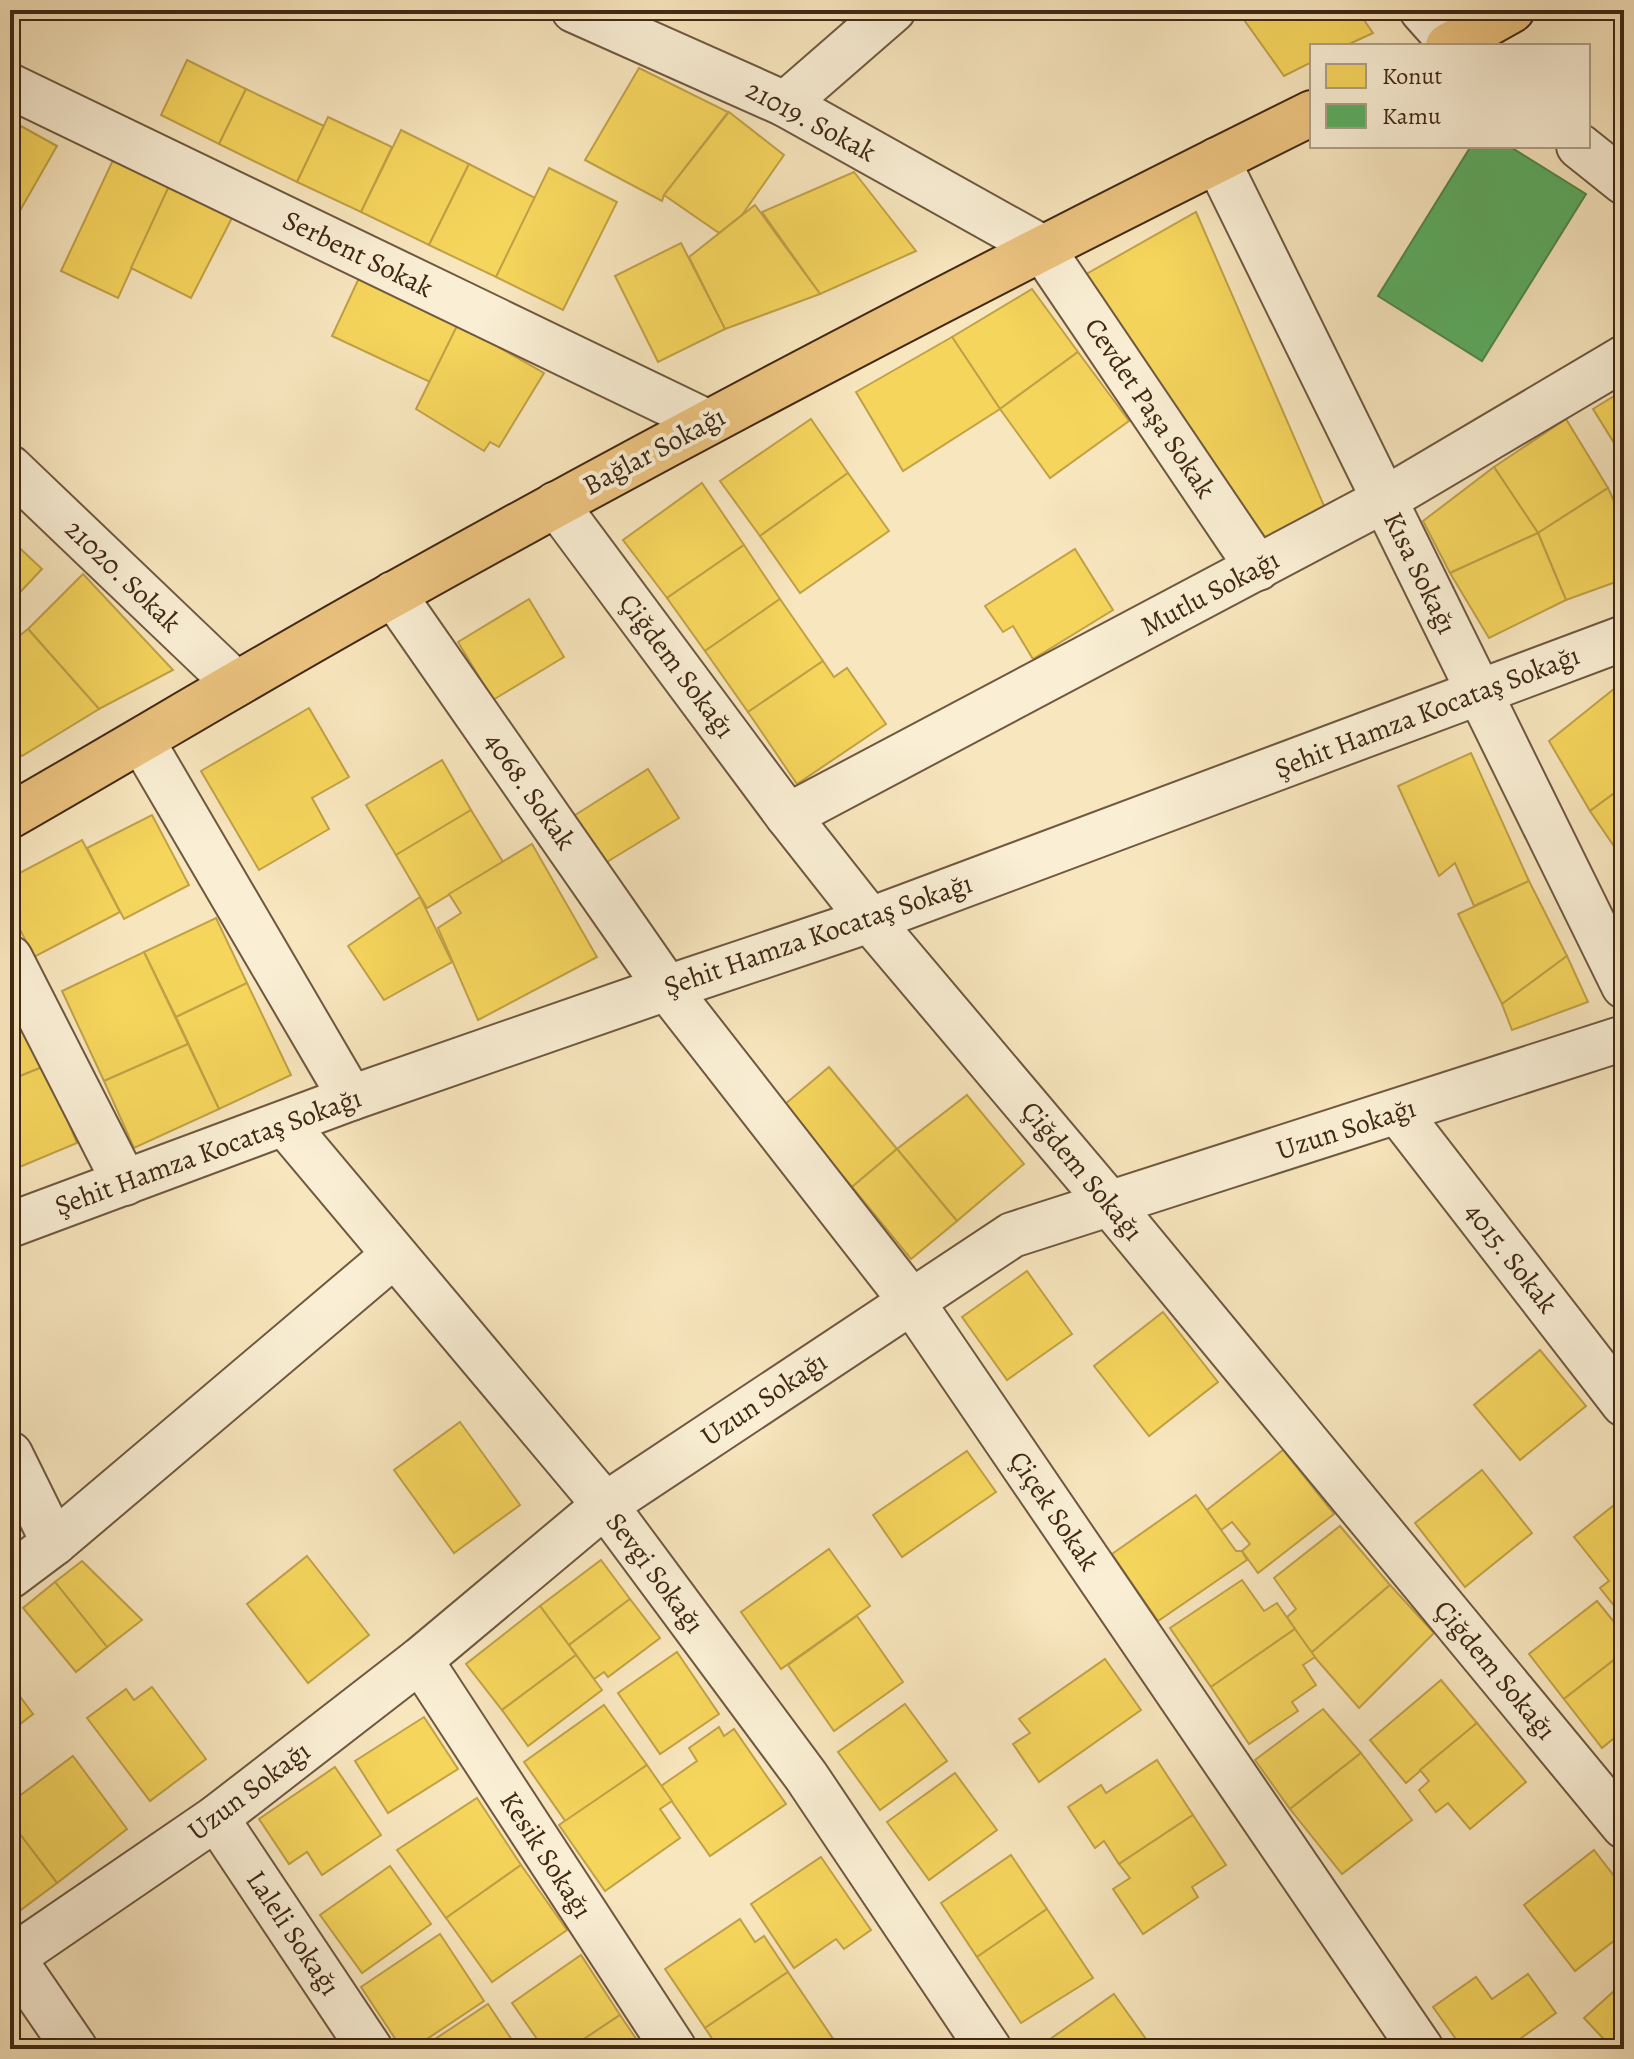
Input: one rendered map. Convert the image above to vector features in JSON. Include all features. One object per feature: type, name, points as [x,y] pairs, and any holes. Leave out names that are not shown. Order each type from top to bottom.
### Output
[{"type":"main road","points":[[1453,44],[1512,10]]},
{"type":"main road","name":"Bağlar Sokağı","points":[[10,816],[393,594],[707,422],[1041,247],[1310,114]]},
{"type":"street","name":"21019. Sokak","points":[[574,10],[785,104],[1041,247]]},
{"type":"street","points":[[785,104],[893,10]]},
{"type":"street","points":[[1422,10],[1450,44]]},
{"type":"street","name":"Serbent Sokak","points":[[10,86],[707,422]]},
{"type":"street","name":"Kısa Sokağı","points":[[1217,160],[1624,986]]},
{"type":"street","name":"Cevdet Paşa Sokak","points":[[1041,247],[1258,568]]},
{"type":"street","name":"Mutlu Sokağı","points":[[788,816],[1384,500],[1624,358]]},
{"type":"street","name":"21020. Sokak","points":[[10,468],[236,684]]},
{"type":"street","name":"Çiğdem Sokağı","points":[[556,504],[788,816],[870,920],[1110,1204],[1624,1826]]},
{"type":"street","name":"4068. Sokak","points":[[393,594],[667,988]]},
{"type":"street","name":"Şehit Hamza Kocataş Sokağı","points":[[10,1225],[351,1098],[870,920],[1624,638]]},
{"type":"street","points":[[142,741],[351,1098]]},
{"type":"street","points":[[10,958],[125,1183]]},
{"type":"street","name":"Çiçek Sokak","points":[[667,988],[912,1302],[1421,2049]]},
{"type":"street","name":"Uzun Sokağı","points":[[11,1958],[216,1818],[420,1660],[605,1505],[1012,1235],[1624,1038]]},
{"type":"street","name":"4015. Sokak","points":[[1398,1112],[1624,1404]]},
{"type":"street","name":"Sevgi Sokağı","points":[[285,1124],[605,1505],[806,1776],[989,2049]]},
{"type":"street","points":[[10,1576],[54,1543],[394,1255]]},
{"type":"street","points":[[10,1454],[54,1543]]},
{"type":"street","name":"Kesik Sokağı","points":[[420,1660],[674,2049]]},
{"type":"street","name":"Laleli Sokağı","points":[[216,1818],[370,2049]]},
{"type":"street","points":[[11,1958],[75,2049]]},
{"type":"building: Konut","points":[[832,10],[865,10],[847,26]]},
{"type":"building: Konut","points":[[1237,10],[1357,10],[1373,33],[1349,44],[1310,44],[1310,63],[1284,76]]},
{"type":"building: Konut","points":[[187,60],[246,89],[219,144],[161,115]]},
{"type":"building: Konut","points":[[639,68],[728,112],[662,201],[585,160]]},
{"type":"building: Konut","points":[[246,89],[324,126],[297,182],[219,144]]},
{"type":"building: Konut","points":[[729,112],[784,155],[742,215],[719,233],[664,195]]},
{"type":"building: Konut","points":[[328,117],[392,147],[361,212],[297,182]]},
{"type":"building: Konut","points":[[10,120],[57,146],[10,228]]},
{"type":"building: Konut","points":[[401,130],[469,164],[429,245],[361,212]]},
{"type":"building: Konut","points":[[114,158],[170,184],[118,298],[61,271]]},
{"type":"building: Konut","points":[[469,164],[535,198],[496,277],[429,245]]},
{"type":"building: Konut","points":[[549,168],[617,202],[563,310],[496,277]]},
{"type":"building: Konut","points":[[854,172],[916,251],[820,294],[762,212]]},
{"type":"building: Konut","points":[[170,184],[234,214],[191,298],[131,268]]},
{"type":"building: Konut","points":[[755,205],[820,294],[725,329],[689,257]]},
{"type":"building: Konut","points":[[1196,212],[1325,508],[1268,544],[1081,277]]},
{"type":"building: Konut","points":[[681,243],[725,329],[658,362],[615,276]]},
{"type":"building: Konut","points":[[359,278],[458,324],[430,382],[332,336]]},
{"type":"building: Konut","points":[[1032,289],[1078,352],[1000,409],[952,337]]},
{"type":"building: Konut","points":[[458,324],[544,373],[499,447],[490,442],[484,451],[416,409]]},
{"type":"building: Konut","points":[[952,337],[1000,409],[903,471],[856,392]]},
{"type":"building: Konut","points":[[1078,352],[1129,421],[1050,478],[1000,409]]},
{"type":"building: Konut","points":[[1624,390],[1624,459],[1593,409]]},
{"type":"building: Konut","points":[[811,419],[848,473],[760,536],[720,481]]},
{"type":"building: Konut","points":[[1566,419],[1608,488],[1538,533],[1494,467]]},
{"type":"building: Konut","points":[[1494,467],[1538,533],[1450,573],[1423,521]]},
{"type":"building: Konut","points":[[848,473],[889,531],[800,593],[760,536]]},
{"type":"building: Konut","points":[[702,483],[744,545],[667,598],[623,540]]},
{"type":"building: Konut","points":[[1608,488],[1624,523],[1624,579],[1566,600],[1538,533]]},
{"type":"building: Konut","points":[[1538,533],[1566,600],[1489,638],[1450,573]]},
{"type":"building: Konut","points":[[10,539],[42,569],[10,603]]},
{"type":"building: Konut","points":[[744,545],[780,599],[705,651],[667,598]]},
{"type":"building: Konut","points":[[1075,549],[1113,610],[1033,659],[1013,626],[1003,632],[985,606]]},
{"type":"building: Konut","points":[[83,574],[173,670],[99,709],[28,629]]},
{"type":"building: Konut","points":[[529,599],[564,657],[493,700],[458,642]]},
{"type":"building: Konut","points":[[780,599],[823,661],[748,712],[705,651]]},
{"type":"building: Konut","points":[[28,629],[99,709],[22,756],[10,741],[10,643]]},
{"type":"building: Konut","points":[[823,661],[834,677],[847,668],[886,724],[797,784],[748,712]]},
{"type":"building: Konut","points":[[1620,684],[1624,688],[1624,786],[1590,811],[1549,741]]},
{"type":"building: Konut","points":[[309,708],[349,777],[312,798],[329,829],[259,870],[201,771]]},
{"type":"building: Konut","points":[[1471,753],[1529,881],[1474,906],[1455,863],[1439,876],[1398,786]]},
{"type":"building: Konut","points":[[442,760],[471,810],[396,855],[366,805]]},
{"type":"building: Konut","points":[[648,769],[679,818],[602,865],[572,817]]},
{"type":"building: Konut","points":[[1624,786],[1624,861],[1590,811]]},
{"type":"building: Konut","points":[[471,810],[503,862],[427,908],[396,855]]},
{"type":"building: Konut","points":[[152,815],[189,885],[124,919],[87,848]]},
{"type":"building: Konut","points":[[82,840],[120,912],[34,957],[10,910],[10,878]]},
{"type":"building: Konut","points":[[532,844],[597,957],[478,1020],[438,928],[461,913],[449,894]]},
{"type":"building: Konut","points":[[1529,881],[1567,956],[1502,1004],[1458,914]]},
{"type":"building: Konut","points":[[420,897],[452,962],[384,1000],[348,946]]},
{"type":"building: Konut","points":[[216,918],[247,983],[176,1017],[144,952]]},
{"type":"building: Konut","points":[[144,952],[188,1044],[104,1081],[62,991]]},
{"type":"building: Konut","points":[[1567,956],[1588,1002],[1512,1030],[1502,1004]]},
{"type":"building: Konut","points":[[247,983],[291,1075],[219,1109],[176,1017]]},
{"type":"building: Konut","points":[[10,1004],[45,1066],[10,1080]]},
{"type":"building: Konut","points":[[188,1044],[219,1109],[134,1148],[104,1081]]},
{"type":"building: Konut","points":[[45,1066],[77,1143],[10,1171],[10,1080]]},
{"type":"building: Konut","points":[[829,1067],[897,1149],[852,1187],[784,1105]]},
{"type":"building: Konut","points":[[967,1095],[1024,1164],[957,1221],[897,1149]]},
{"type":"building: Konut","points":[[897,1149],[957,1221],[911,1259],[852,1187]]},
{"type":"building: Konut","points":[[1027,1271],[1072,1334],[1007,1380],[962,1317]]},
{"type":"building: Konut","points":[[1163,1312],[1218,1382],[1149,1436],[1094,1366]]},
{"type":"building: Konut","points":[[1540,1350],[1586,1406],[1520,1460],[1474,1405]]},
{"type":"building: Konut","points":[[460,1422],[520,1505],[454,1553],[394,1470]]},
{"type":"building: Konut","points":[[1283,1450],[1334,1514],[1258,1573],[1242,1551],[1250,1544],[1232,1522],[1221,1530],[1207,1510]]},
{"type":"building: Konut","points":[[967,1451],[996,1492],[902,1557],[873,1515]]},
{"type":"building: Konut","points":[[1482,1470],[1532,1533],[1465,1587],[1415,1523]]},
{"type":"building: Konut","points":[[1196,1495],[1236,1551],[1242,1551],[1247,1560],[1158,1621],[1112,1554]]},
{"type":"building: Konut","points":[[1624,1497],[1624,1601],[1616,1608],[1600,1588],[1609,1581],[1574,1537]]},
{"type":"building: Konut","points":[[1340,1526],[1390,1585],[1311,1653],[1287,1617],[1296,1609],[1274,1578]]},
{"type":"building: Konut","points":[[829,1549],[870,1606],[781,1669],[741,1612]]},
{"type":"building: Konut","points":[[307,1556],[369,1635],[308,1683],[247,1604]]},
{"type":"building: Konut","points":[[601,1560],[630,1599],[569,1645],[540,1606]]},
{"type":"building: Konut","points":[[82,1561],[142,1620],[107,1647],[55,1582]]},
{"type":"building: Konut","points":[[1242,1580],[1264,1611],[1277,1603],[1295,1629],[1211,1687],[1170,1628]]},
{"type":"building: Konut","points":[[55,1582],[107,1647],[76,1672],[23,1608]]},
{"type":"building: Konut","points":[[1390,1585],[1434,1633],[1359,1708],[1311,1653]]},
{"type":"building: Konut","points":[[630,1599],[660,1638],[608,1677],[604,1672],[594,1679],[569,1645]]},
{"type":"building: Konut","points":[[1597,1601],[1624,1634],[1624,1652],[1564,1699],[1529,1654]]},
{"type":"building: Konut","points":[[540,1606],[576,1655],[502,1710],[466,1664]]},
{"type":"building: Konut","points":[[857,1616],[903,1682],[834,1731],[788,1665]]},
{"type":"building: Konut","points":[[1295,1629],[1315,1657],[1303,1665],[1316,1685],[1292,1702],[1298,1711],[1249,1744],[1211,1687]]},
{"type":"building: Konut","points":[[677,1652],[719,1714],[660,1754],[618,1693]]},
{"type":"building: Konut","points":[[1624,1652],[1624,1730],[1602,1748],[1564,1699]]},
{"type":"building: Konut","points":[[576,1655],[602,1690],[528,1746],[502,1710]]},
{"type":"building: Konut","points":[[1105,1659],[1141,1710],[1039,1782],[1013,1744],[1030,1733],[1019,1719]]},
{"type":"building: Konut","points":[[1441,1680],[1477,1723],[1406,1783],[1370,1740]]},
{"type":"building: Konut","points":[[10,1683],[33,1714],[10,1732]]},
{"type":"building: Konut","points":[[152,1687],[206,1759],[150,1801],[87,1718],[126,1689],[134,1700]]},
{"type":"building: Konut","points":[[905,1704],[947,1761],[880,1810],[838,1752]]},
{"type":"building: Konut","points":[[604,1705],[647,1765],[566,1822],[524,1762]]},
{"type":"building: Konut","points":[[1323,1709],[1361,1753],[1290,1809],[1255,1760]]},
{"type":"building: Konut","points":[[424,1717],[458,1769],[388,1813],[355,1761]]},
{"type":"building: Konut","points":[[1477,1723],[1526,1782],[1470,1829],[1448,1803],[1436,1812],[1419,1790],[1429,1781],[1420,1770]]},
{"type":"building: Konut","points":[[719,1727],[724,1736],[734,1729],[786,1804],[710,1856],[661,1786],[697,1761],[689,1748]]},
{"type":"building: Konut","points":[[1361,1753],[1412,1820],[1342,1874],[1290,1809]]},
{"type":"building: Konut","points":[[73,1756],[127,1829],[57,1883],[10,1821],[10,1803]]},
{"type":"building: Konut","points":[[1157,1760],[1193,1815],[1119,1864],[1104,1841],[1095,1848],[1068,1807],[1101,1785],[1106,1793]]},
{"type":"building: Konut","points":[[647,1765],[672,1801],[660,1809],[680,1838],[605,1891],[559,1825]]},
{"type":"building: Konut","points":[[335,1767],[381,1835],[322,1875],[307,1852],[289,1864],[259,1819]]},
{"type":"building: Konut","points":[[955,1773],[997,1830],[929,1880],[887,1822]]},
{"type":"building: Konut","points":[[477,1798],[521,1865],[446,1918],[397,1850]]},
{"type":"building: Konut","points":[[1193,1815],[1226,1865],[1192,1887],[1198,1897],[1143,1934],[1113,1889],[1130,1878],[1119,1864]]},
{"type":"building: Konut","points":[[10,1821],[57,1883],[10,1918]]},
{"type":"building: Konut","points":[[1594,1850],[1624,1889],[1624,1933],[1575,1971],[1524,1905]]},
{"type":"building: Konut","points":[[1011,1855],[1047,1909],[977,1957],[941,1903]]},
{"type":"building: Konut","points":[[821,1857],[871,1930],[844,1949],[836,1939],[794,1968],[751,1904]]},
{"type":"building: Konut","points":[[521,1865],[567,1930],[492,1982],[446,1918]]},
{"type":"building: Konut","points":[[390,1866],[431,1924],[362,1973],[320,1915]]},
{"type":"building: Konut","points":[[1047,1909],[1093,1978],[1021,2023],[977,1957]]},
{"type":"building: Konut","points":[[740,1919],[755,1942],[764,1936],[788,1972],[705,2028],[665,1969]]},
{"type":"building: Konut","points":[[440,1934],[484,2001],[412,2049],[402,2049],[361,1987]]},
{"type":"building: Konut","points":[[581,1955],[620,2015],[569,2049],[544,2049],[512,2003]]},
{"type":"building: Konut","points":[[788,1972],[836,2043],[828,2049],[719,2049],[705,2028]]},
{"type":"building: Konut","points":[[1528,1974],[1556,2013],[1506,2049],[1463,2049],[1433,2007],[1476,1977],[1492,1999]]},
{"type":"building: Konut","points":[[1624,1982],[1624,2049],[1613,2049],[1584,2018]]},
{"type":"building: Konut","points":[[1114,1994],[1153,2049],[1036,2049]]},
{"type":"building: Konut","points":[[488,2004],[518,2049],[420,2049]]},
{"type":"building: Konut","points":[[620,2015],[643,2049],[569,2049]]},
{"type":"building: Kamu","points":[[1470,148],[1512,148],[1586,194],[1482,361],[1378,296]]}]
